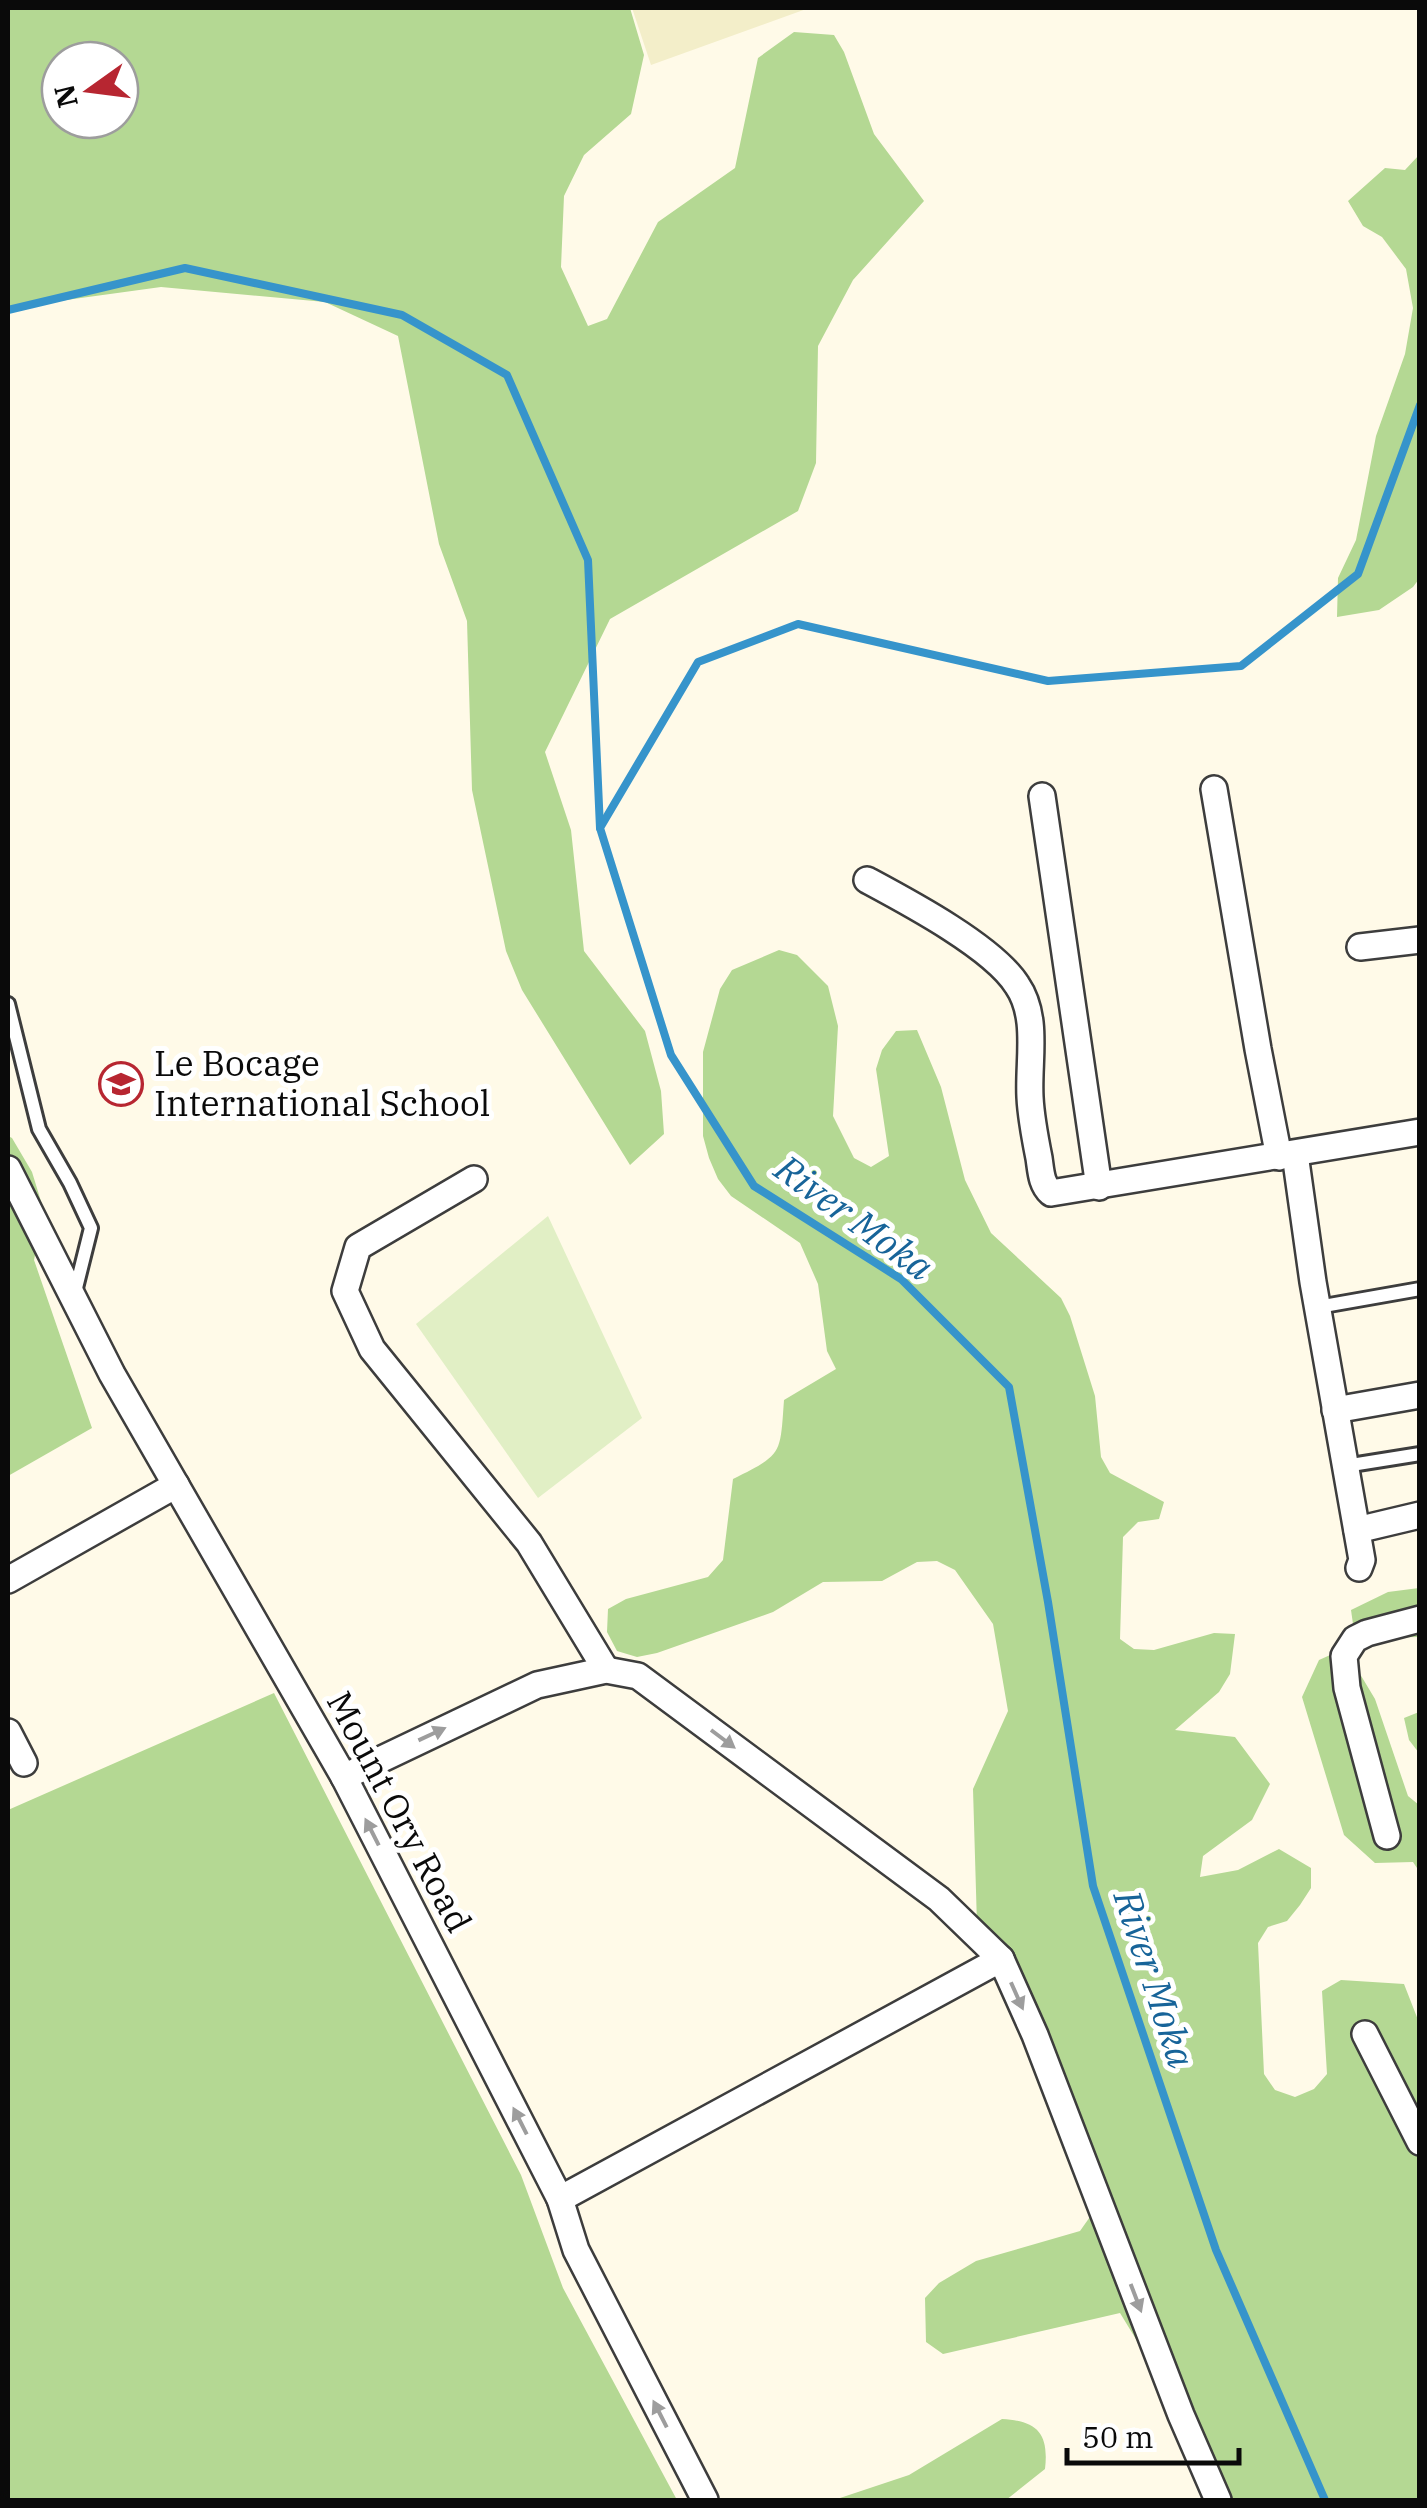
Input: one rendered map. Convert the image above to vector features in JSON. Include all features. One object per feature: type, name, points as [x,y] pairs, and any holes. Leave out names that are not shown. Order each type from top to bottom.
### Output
[{"type":"street","points":[[1214,789],[1258,1049],[1287,1155],[1318,1307],[1362,1560],[1359,1568]]},
{"type":"street","points":[[1042,796],[1099,1186]]},
{"type":"street","points":[[866,880],[908,902],[987,954],[1016,982],[1030,1016],[1030,1097],[1045,1188],[1050,1194],[1420,1132]]},
{"type":"street","points":[[1360,947],[1420,940]]},
{"type":"street","name":"Mount Ory Road","points":[[8,1169],[112,1374],[344,1777],[560,2200],[576,2250],[704,2500]]},
{"type":"street","points":[[474,1179],[358,1247],[345,1291],[372,1349],[530,1543],[606,1670]]},
{"type":"street","points":[[1335,1410],[1420,1395]]},
{"type":"street","points":[[8,1580],[176,1485]]},
{"type":"street","points":[[1356,1530],[1420,1515]]},
{"type":"street","points":[[1386,1836],[1347,1688],[1344,1656],[1355,1639],[1367,1633],[1420,1619]]},
{"type":"street","points":[[344,1777],[537,1685],[606,1670],[638,1676],[939,1899],[1001,1959],[1218,2500]]},
{"type":"street","points":[[8,1732],[24,1763]]},
{"type":"street","points":[[560,2200],[1001,1959]]},
{"type":"street","points":[[1365,2034],[1420,2142]]},
{"type":"lane","points":[[8,1004],[38,1129],[92,1228],[73,1298]]},
{"type":"lane","points":[[1318,1307],[1420,1289]]},
{"type":"lane","points":[[1345,1466],[1420,1454]]},
{"type":"shaded area","points":[[632,8],[809,8],[651,65]]},
{"type":"green space","points":[[8,8],[630,8],[644,55],[631,114],[584,155],[564,196],[561,267],[588,326],[607,319],[658,222],[735,168],[758,58],[794,32],[834,35],[874,134],[924,201],[853,280],[818,346],[816,463],[798,511],[610,619],[545,752],[571,830],[584,951],[645,1031],[661,1091],[664,1134],[630,1165],[522,990],[506,951],[472,790],[467,621],[439,544],[398,336],[325,302],[161,287],[8,308]]},
{"type":"green space","points":[[1419,155],[1419,579],[1379,610],[1337,617],[1338,578],[1356,540],[1376,436],[1405,354],[1413,308],[1406,269],[1382,237],[1363,226],[1348,201],[1385,168],[1405,170]]},
{"type":"green space","points":[[779,950],[797,955],[828,986],[838,1026],[833,1116],[854,1158],[871,1167],[889,1156],[876,1069],[882,1050],[896,1031],[917,1030],[941,1087],[965,1180],[991,1233],[1061,1298],[1070,1316],[1095,1396],[1101,1457],[1110,1473],[1164,1502],[1159,1519],[1138,1522],[1123,1537],[1120,1639],[1134,1649],[1154,1650],[1214,1633],[1235,1634],[1230,1674],[1219,1692],[1175,1730],[1235,1737],[1270,1784],[1252,1820],[1203,1856],[1200,1877],[1238,1870],[1279,1849],[1311,1868],[1311,1888],[1300,1905],[1287,1921],[1268,1927],[1258,1943],[1264,2074],[1275,2090],[1295,2097],[1314,2089],[1327,2074],[1322,1991],[1341,1980],[1404,1984],[1420,2025],[1419,2500],[1212,2500],[1142,2349],[1120,2313],[943,2354],[926,2342],[925,2298],[939,2283],[976,2261],[1080,2231],[1092,2214],[1063,2110],[977,1925],[973,1789],[1008,1711],[993,1624],[955,1570],[937,1561],[917,1562],[882,1581],[823,1582],[773,1612],[637,1657],[617,1651],[607,1632],[608,1609],[626,1599],[708,1577],[723,1560],[733,1479],[776,1451],[784,1400],[836,1369],[827,1351],[818,1284],[800,1243],[731,1196],[718,1179],[703,1136],[703,1052],[720,989],[732,970]]},
{"type":"green space","points":[[8,1136],[32,1172],[44,1211],[34,1260],[92,1428],[8,1476]]},
{"type":"green space","points":[[548,1216],[642,1418],[538,1498],[416,1324]]},
{"type":"green space","points":[[1419,1588],[1419,1637],[1373,1638],[1354,1631],[1351,1610],[1388,1592]]},
{"type":"green space","points":[[1337,1652],[1354,1664],[1375,1699],[1408,1796],[1419,1805],[1419,1871],[1413,1862],[1375,1863],[1344,1835],[1302,1697],[1319,1660]]},
{"type":"green space","points":[[274,1693],[521,2175],[563,2288],[677,2500],[8,2500],[8,1810]]},
{"type":"green space","points":[[1420,1712],[1419,1753],[1409,1740],[1404,1718]]},
{"type":"green space","points":[[1002,2419],[1032,2426],[1043,2438],[1046,2457],[1045,2469],[1006,2500],[834,2500],[909,2475]]},
{"type":"waterway","points":[[8,310],[185,268],[402,315],[507,375],[588,560],[600,828]]},
{"type":"waterway","name":"River Moka","points":[[1325,2500],[1216,2250],[1093,1886],[1009,1387],[901,1279],[754,1186],[671,1055],[600,828],[698,662],[798,624],[1048,681],[1241,666],[1358,574],[1420,405]]},
{"type":"place","name":"Le Bocage International School","points":[[121,1084]]}]
